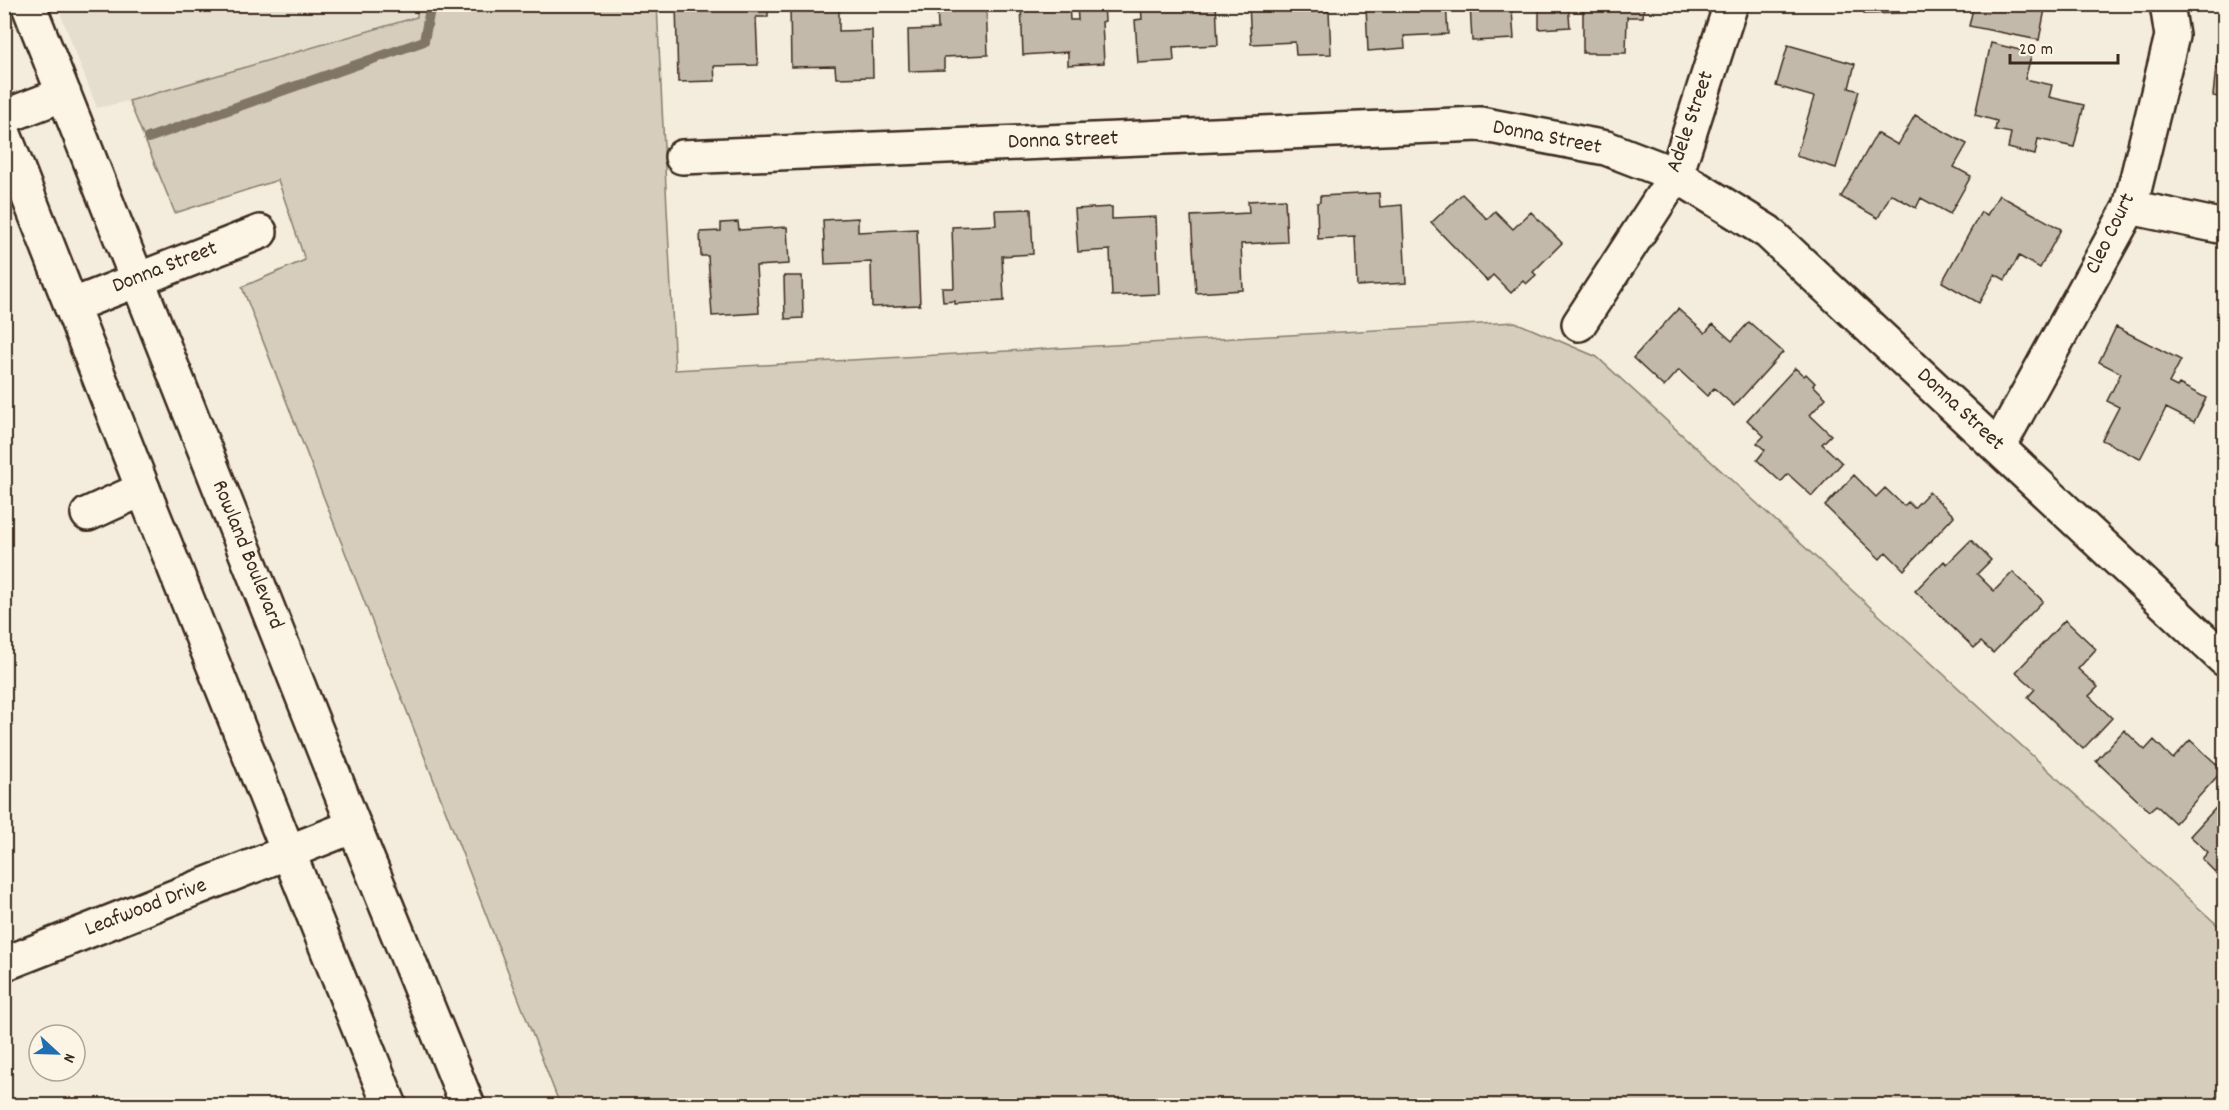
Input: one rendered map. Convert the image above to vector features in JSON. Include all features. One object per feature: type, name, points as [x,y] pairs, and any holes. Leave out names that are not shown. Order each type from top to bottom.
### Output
[{"type":"street","name":"Rowland Boulevard","points":[[28,4],[354,826],[468,1106]]},
{"type":"street","name":"Adele Street","points":[[1579,324],[1676,175],[1731,4]]},
{"type":"street","name":"Cleo Court","points":[[1999,446],[2130,207],[2172,36],[2167,4]]},
{"type":"street","points":[[4,117],[64,94]]},
{"type":"street","name":"Donna Street","points":[[682,157],[1480,124],[1606,148],[1676,175],[1768,232],[2224,659]]},
{"type":"street","points":[[4,134],[143,489],[390,1106]]},
{"type":"street","points":[[2130,207],[2224,227]]},
{"type":"street","name":"Donna Street","points":[[71,306],[260,232]]},
{"type":"street","points":[[88,514],[143,489]]},
{"type":"street","name":"Leafwood Drive","points":[[4,964],[354,826]]},
{"type":"shaded area","points":[[417,4],[418,17],[129,101],[97,108],[57,5]]},
{"type":"shaded area","points":[[417,5],[657,5],[675,370],[1515,322],[1597,357],[2224,931],[2224,1105],[560,1105],[242,287],[305,260],[278,180],[175,213],[129,101],[417,17]]},
{"type":"building","points":[[676,4],[768,4],[768,17],[756,17],[758,65],[714,66],[715,81],[678,82]]},
{"type":"building","points":[[790,4],[839,4],[839,31],[872,30],[873,77],[836,78],[835,66],[791,67]]},
{"type":"building","points":[[937,4],[986,4],[988,55],[944,57],[944,70],[909,71],[908,30],[938,29]]},
{"type":"building","points":[[1021,4],[1069,4],[1070,20],[1078,20],[1077,4],[1104,4],[1105,21],[1102,22],[1104,63],[1068,65],[1068,52],[1023,55]]},
{"type":"building","points":[[1141,4],[1216,4],[1218,45],[1173,47],[1174,61],[1138,63],[1135,20],[1142,19]]},
{"type":"building","points":[[1249,4],[1297,4],[1297,12],[1329,11],[1331,54],[1296,55],[1295,42],[1251,44]]},
{"type":"building","points":[[1446,4],[1448,34],[1404,36],[1405,48],[1368,51],[1366,6]]},
{"type":"building","points":[[1470,4],[1568,4],[1570,27],[1539,29],[1539,9],[1512,10],[1514,39],[1472,41]]},
{"type":"building","points":[[1583,4],[1644,4],[1643,17],[1627,17],[1626,53],[1583,53]]},
{"type":"building","points":[[1864,4],[1907,4],[1907,13],[1864,14]]},
{"type":"building","points":[[1974,4],[2046,4],[2039,40],[1969,26]]},
{"type":"building","points":[[1991,43],[2032,53],[2025,79],[2052,85],[2049,97],[2084,105],[2074,147],[2038,139],[2035,155],[2008,148],[2011,133],[1995,130],[1997,121],[1975,115]]},
{"type":"building","points":[[1788,45],[1855,64],[1849,88],[1859,91],[1836,168],[1796,156],[1814,97],[1776,86]]},
{"type":"building","points":[[2217,57],[2224,58],[2224,98],[2213,96]]},
{"type":"building","points":[[1915,115],[1967,144],[1954,167],[1971,176],[1950,214],[1921,198],[1916,208],[1891,194],[1878,218],[1841,197],[1877,133],[1898,145]]},
{"type":"building","points":[[1379,193],[1380,207],[1402,205],[1406,283],[1357,286],[1355,237],[1318,239],[1317,203],[1320,202],[1320,196]]},
{"type":"building","points":[[1462,194],[1487,219],[1495,211],[1513,229],[1531,212],[1562,243],[1533,272],[1536,275],[1526,284],[1523,281],[1511,293],[1493,275],[1487,281],[1431,223]]},
{"type":"building","points":[[1999,195],[2061,229],[2040,268],[2019,256],[2005,280],[1995,274],[1979,303],[1942,282],[1981,212],[1987,215]]},
{"type":"building","points":[[1285,199],[1287,242],[1241,244],[1243,290],[1196,293],[1191,216],[1249,213],[1248,201]]},
{"type":"building","points":[[1112,207],[1112,219],[1156,217],[1159,294],[1112,296],[1110,250],[1078,252],[1075,209]]},
{"type":"building","points":[[1031,209],[1033,254],[1002,256],[1004,301],[955,304],[955,301],[943,302],[942,288],[954,288],[952,227],[996,225],[995,210]]},
{"type":"building","points":[[858,218],[858,232],[917,229],[920,305],[872,307],[871,262],[825,264],[823,220]]},
{"type":"building","points":[[738,222],[739,230],[787,227],[789,264],[756,266],[759,313],[712,316],[708,256],[701,256],[700,232],[721,231],[721,223]]},
{"type":"building","points":[[784,276],[802,276],[803,318],[785,319]]},
{"type":"building","points":[[1678,309],[1705,333],[1713,324],[1732,341],[1749,322],[1783,352],[1734,406],[1714,388],[1707,396],[1679,370],[1664,387],[1633,358]]},
{"type":"building","points":[[2116,327],[2181,360],[2169,383],[2177,387],[2179,384],[2206,398],[2194,422],[2166,408],[2140,459],[2102,440],[2119,407],[2107,401],[2121,373],[2099,362]]},
{"type":"building","points":[[1795,368],[1804,376],[1806,374],[1826,398],[1810,415],[1831,435],[1822,444],[1842,463],[1812,496],[1788,474],[1781,482],[1757,460],[1765,450],[1757,443],[1764,436],[1747,420]]},
{"type":"building","points":[[1854,475],[1876,497],[1885,488],[1904,506],[1908,502],[1914,508],[1929,492],[1954,516],[1904,570],[1886,552],[1880,559],[1825,506]]},
{"type":"building","points":[[2224,502],[2224,547],[2216,545]]},
{"type":"building","points":[[1971,540],[1991,560],[1977,574],[1994,591],[2013,572],[2043,601],[1993,653],[1981,642],[1974,648],[1915,591],[1944,561],[1947,564]]},
{"type":"building","points":[[2065,620],[2096,649],[2078,669],[2098,687],[2089,696],[2112,718],[2083,749],[2028,697],[2035,689],[2016,672]]},
{"type":"building","points":[[2124,730],[2145,750],[2154,740],[2173,759],[2190,740],[2223,770],[2175,823],[2156,805],[2149,811],[2096,761]]},
{"type":"building","points":[[2224,799],[2224,881],[2202,859],[2208,852],[2190,836]]},
{"type":"waterway","points":[[148,138],[424,41],[431,4]]}]
